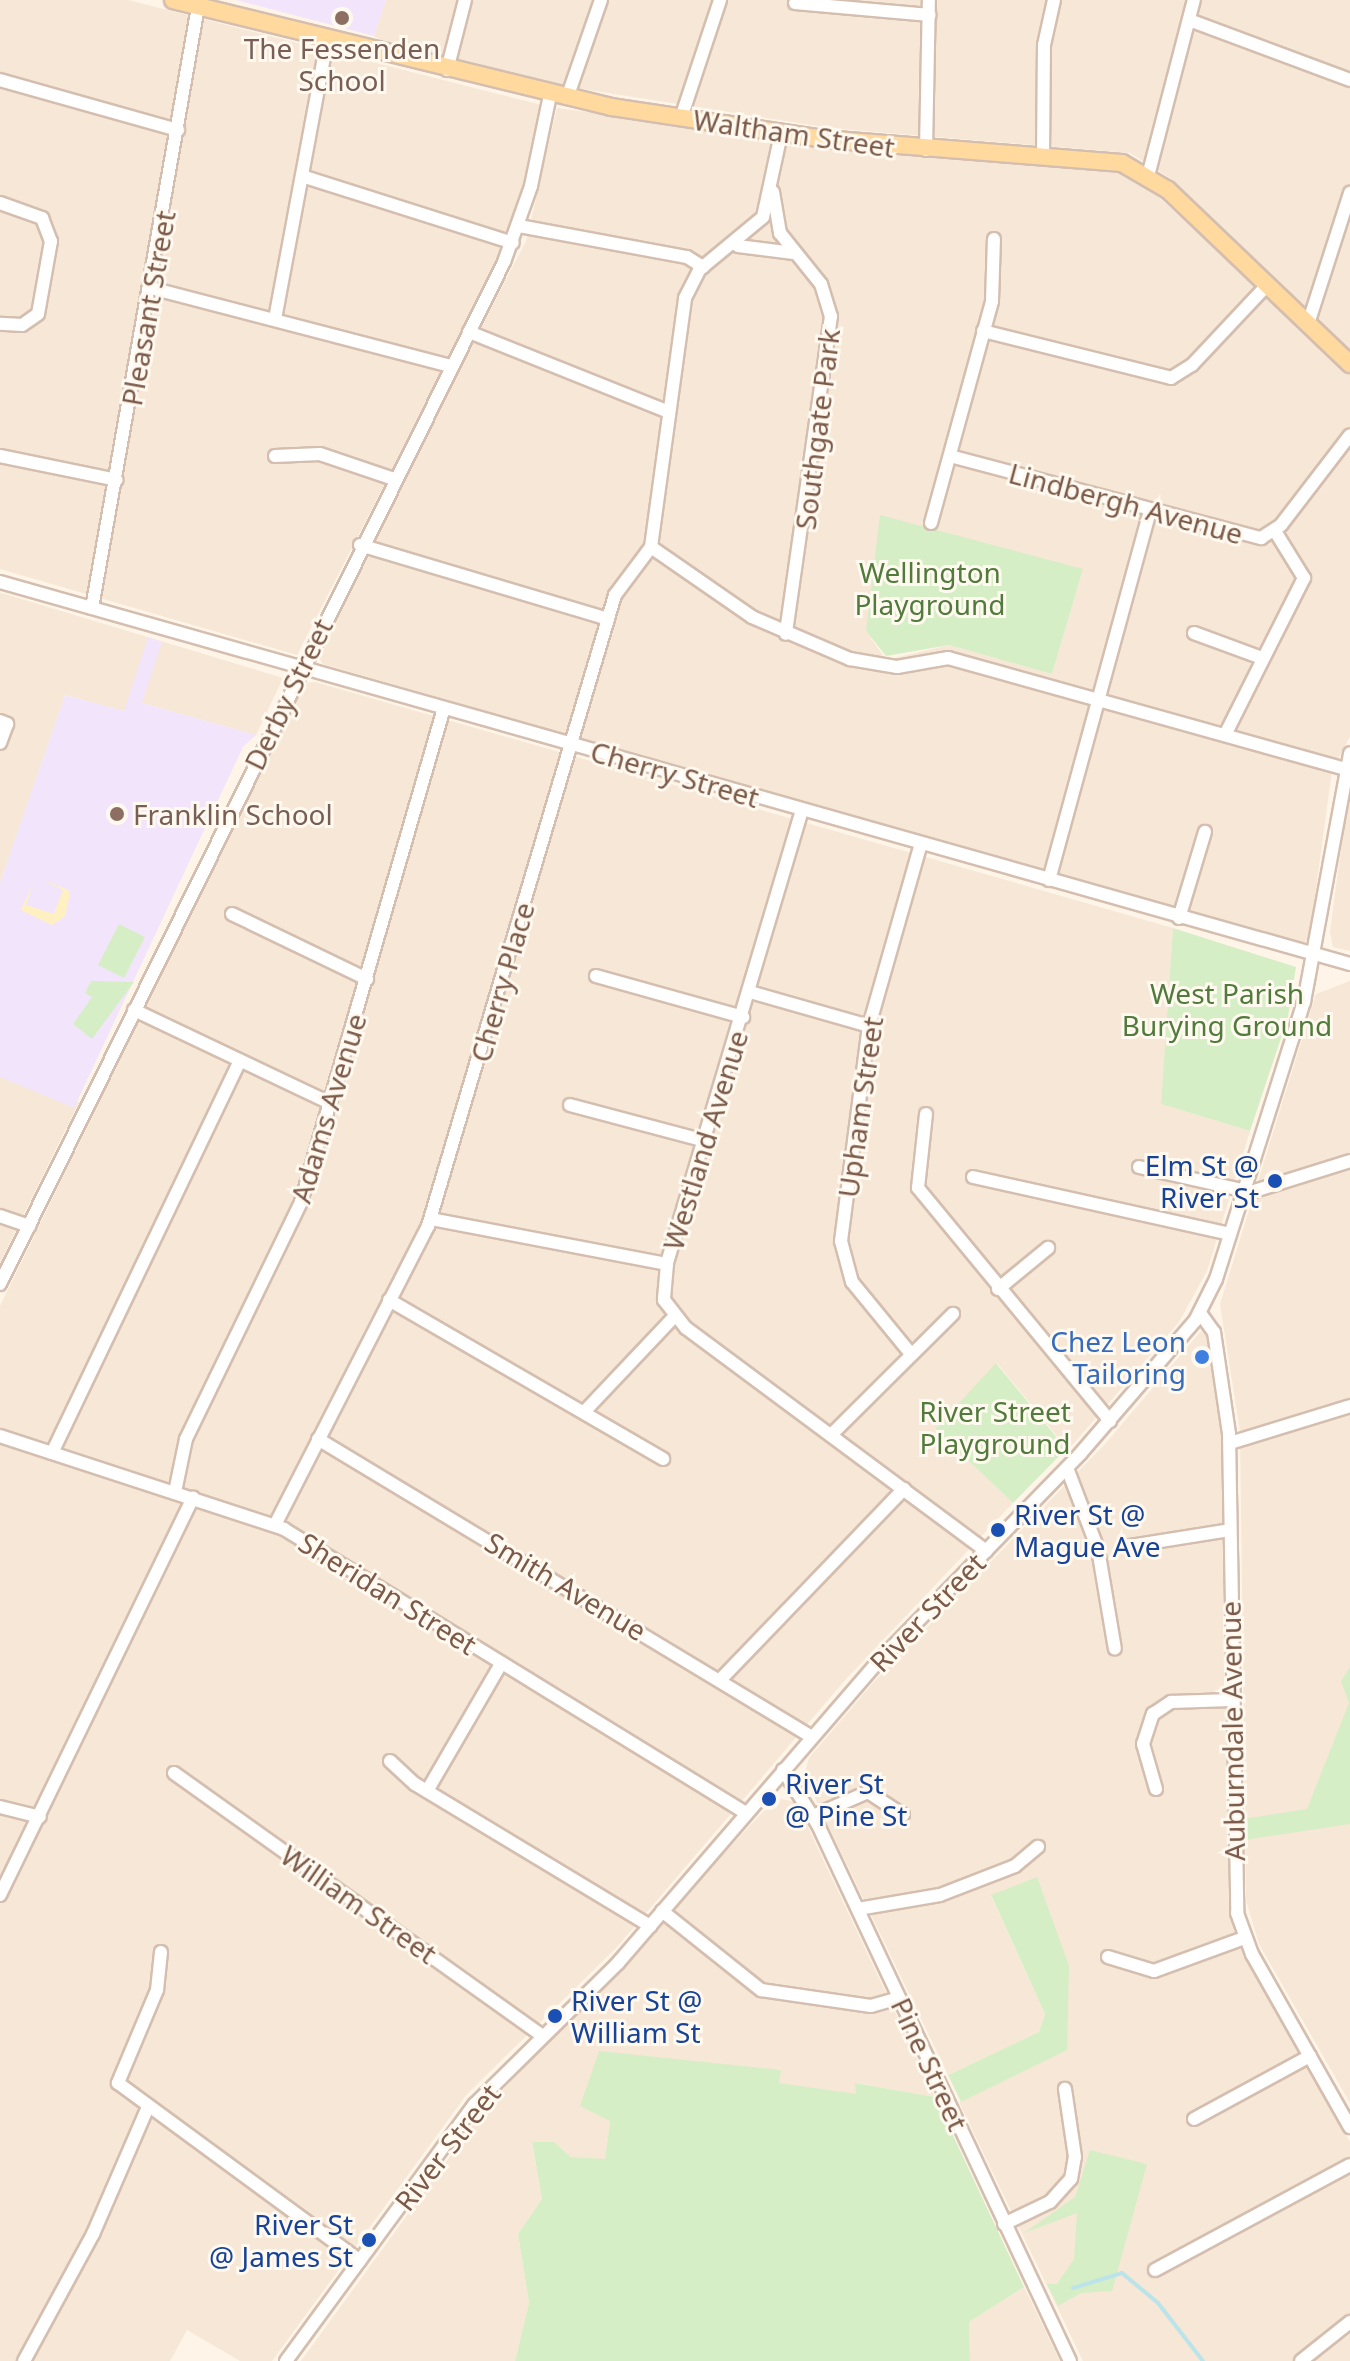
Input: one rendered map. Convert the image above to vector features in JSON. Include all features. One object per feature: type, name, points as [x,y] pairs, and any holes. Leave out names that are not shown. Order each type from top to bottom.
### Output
[{"type":"main road","name":"Waltham Street","points":[[173,0],[558,96],[681,118],[781,134],[926,150],[1114,161],[1148,176],[1350,364]]},
{"type":"street","points":[[447,70],[465,0]]},
{"type":"street","name":"Derby Street","points":[[0,1284],[360,545],[513,243],[558,96],[601,0]]},
{"type":"street","points":[[681,118],[720,0]]},
{"type":"street","points":[[926,150],[929,0]]},
{"type":"street","points":[[1043,157],[1044,45],[1054,0]]},
{"type":"street","points":[[1148,176],[1194,0]]},
{"type":"street","points":[[795,3],[929,15]]},
{"type":"street","name":"Pleasant Street","points":[[92,608],[151,288],[198,7]]},
{"type":"street","points":[[1189,20],[1350,80]]},
{"type":"street","points":[[275,319],[327,40]]},
{"type":"street","points":[[0,80],[178,130]]},
{"type":"street","points":[[781,134],[773,192],[760,222],[735,247],[703,267],[682,311],[651,547],[786,634],[875,666],[944,657],[1343,768]]},
{"type":"street","points":[[302,176],[513,243]]},
{"type":"street","name":"Southgate Park","points":[[773,192],[778,227],[794,253],[821,284],[831,316],[786,634]]},
{"type":"street","points":[[1308,324],[1347,215],[1350,193]]},
{"type":"street","points":[[0,203],[45,221],[51,241],[46,278],[35,318],[0,324]]},
{"type":"street","points":[[519,226],[687,257],[703,267]]},
{"type":"street","points":[[931,523],[983,331],[994,239]]},
{"type":"street","points":[[735,247],[794,253]]},
{"type":"street","points":[[983,331],[1171,378],[1192,365],[1267,285]]},
{"type":"street","points":[[151,288],[451,366]]},
{"type":"street","points":[[469,332],[669,412]]},
{"type":"street","name":"Lindbergh Avenue","points":[[950,456],[1252,537],[1275,531],[1350,435]]},
{"type":"street","points":[[275,456],[320,454],[394,479]]},
{"type":"street","points":[[0,456],[117,480]]},
{"type":"street","points":[[1049,880],[1150,510]]},
{"type":"street","points":[[1225,735],[1304,578],[1275,531]]},
{"type":"street","points":[[360,545],[608,619]]},
{"type":"street","name":"Cherry Place","points":[[275,1525],[431,1219],[608,619],[624,575],[651,547]]},
{"type":"street","name":"Cherry Street","points":[[0,582],[1350,964]]},
{"type":"street","points":[[1194,633],[1262,658]]},
{"type":"street","name":"Adams Avenue","points":[[175,1492],[186,1439],[295,1217],[444,708]]},
{"type":"street","points":[[0,721],[7,724],[0,743]]},
{"type":"street","name":"River Street","points":[[286,2361],[470,2110],[650,1926],[812,1737],[1067,1468],[1200,1313],[1230,1234],[1315,956],[1343,768],[1350,753]]},
{"type":"street","name":"Westland Avenue","points":[[673,1318],[663,1295],[667,1264],[743,1017],[802,810]]},
{"type":"street","points":[[1179,918],[1205,832]]},
{"type":"street","name":"Upham Street","points":[[911,1354],[852,1282],[841,1254],[869,1026],[921,844]]},
{"type":"street","points":[[232,914],[367,979]]},
{"type":"street","points":[[596,976],[743,1017]]},
{"type":"street","points":[[750,992],[869,1026]]},
{"type":"street","points":[[134,1010],[330,1103]]},
{"type":"street","points":[[52,1453],[240,1061]]},
{"type":"street","points":[[570,1105],[705,1141]]},
{"type":"street","points":[[926,1114],[918,1188],[998,1289],[1110,1421]]},
{"type":"street","points":[[1139,1167],[1242,1191],[1350,1161]]},
{"type":"street","points":[[973,1177],[1230,1234]]},
{"type":"street","points":[[0,1216],[29,1226]]},
{"type":"street","points":[[431,1219],[667,1264]]},
{"type":"street","points":[[998,1289],[1048,1248]]},
{"type":"street","points":[[389,1300],[663,1459]]},
{"type":"street","name":"Auburndale Avenue","points":[[1200,1313],[1214,1332],[1230,1443],[1232,1865],[1244,1938],[1350,2127]]},
{"type":"street","points":[[831,1435],[953,1314]]},
{"type":"street","points":[[585,1411],[673,1318],[986,1551]]},
{"type":"street","points":[[1230,1443],[1350,1406]]},
{"type":"street","name":"Sheridan Street","points":[[0,1436],[275,1525],[746,1813]]},
{"type":"street","name":"Smith Avenue","points":[[318,1439],[721,1679],[812,1737]]},
{"type":"street","points":[[1067,1468],[1098,1549],[1115,1649]]},
{"type":"street","points":[[721,1679],[904,1489]]},
{"type":"street","points":[[0,1895],[193,1497]]},
{"type":"street","points":[[1130,1546],[1230,1530]]},
{"type":"street","points":[[427,1791],[501,1664]]},
{"type":"street","points":[[1156,1789],[1143,1744],[1156,1710],[1176,1701],[1231,1700]]},
{"type":"street","points":[[390,1761],[427,1791],[650,1926]]},
{"type":"street","name":"Pine Street","points":[[783,1770],[813,1816],[1070,2361]]},
{"type":"street","name":"William Street","points":[[174,1773],[543,2036]]},
{"type":"street","points":[[813,1816],[868,1792],[903,1815]]},
{"type":"street","points":[[0,1807],[40,1817]]},
{"type":"street","points":[[858,1909],[940,1895],[1015,1866],[1038,1847]]},
{"type":"street","points":[[662,1911],[761,1990],[871,2006],[899,1998]]},
{"type":"street","points":[[1108,1957],[1154,1971],[1244,1938]]},
{"type":"street","points":[[161,1952],[157,1990],[118,2075],[121,2087],[360,2261]]},
{"type":"street","points":[[1194,2119],[1310,2056]]},
{"type":"street","points":[[1004,2224],[1050,2202],[1071,2179],[1075,2157],[1065,2089]]},
{"type":"street","points":[[24,2361],[93,2234],[148,2107]]},
{"type":"street","points":[[1155,2270],[1350,2165]]},
{"type":"street","points":[[1301,2361],[1350,2322]]},
{"type":"shaded area","points":[[0,0],[128,0],[542,105],[529,178],[501,257],[297,655],[0,569]]},
{"type":"shaded area","name":"The Fessenden School","points":[[236,0],[386,0],[374,36]]},
{"type":"shaded area","points":[[386,0],[1350,0],[1350,350],[1173,180],[1130,153],[830,128],[538,82],[384,43],[374,36]]},
{"type":"shaded area","points":[[557,108],[929,157],[1103,166],[1139,179],[1350,374],[1350,736],[1332,771],[1309,939],[1299,945],[323,664],[314,651],[526,241]],"holes":[[[1083,569],[1052,674],[949,645],[886,660],[866,631]]]},
{"type":"shaded area","points":[[0,593],[283,678],[256,735],[142,703],[124,711],[65,695],[0,883]]},
{"type":"shaded area","name":"Franklin School","points":[[148,637],[162,642],[142,703],[256,735],[243,747],[74,1108],[0,1077],[0,883],[65,695],[124,711]]},
{"type":"shaded area","points":[[315,682],[1173,928],[1161,1104],[1250,1131],[1207,1271],[1179,1322],[1068,1450],[997,1363],[935,1429],[1013,1503],[846,1679],[617,1947],[467,2094],[272,2361],[240,2361],[187,2330],[170,2361],[0,2361],[0,1306],[304,683]]},
{"type":"shaded area","points":[[1350,781],[1350,951],[1333,947],[1330,932]]},
{"type":"shaded area","points":[[1350,981],[1350,2103],[1259,1944],[1246,1900],[1240,1431],[1220,1304],[1316,994]]},
{"type":"shaded area","points":[[0,1073],[79,1102],[0,1263]]},
{"type":"shaded area","points":[[1201,1331],[1208,1338],[1222,1433],[1229,1912],[1237,1941],[1350,2142],[1350,2361],[1083,2361],[959,2102],[1067,2049],[1037,1878],[991,1896],[1045,2014],[1039,2032],[948,2075],[804,1775],[809,1758],[872,1684],[1106,1443]]},
{"type":"shaded area","points":[[776,1798],[796,1802],[935,2097],[856,2083],[856,2095],[778,2083],[780,2069],[610,2121],[605,2160],[571,2157],[554,2142],[532,2143],[542,2199],[518,2234],[529,2303],[515,2361],[301,2361],[483,2111]]},
{"type":"shaded area","points":[[1024,2287],[1060,2361],[970,2361],[969,2322]]},
{"type":"green space","name":"Wellington Playground","points":[[880,515],[1083,569],[1052,674],[949,645],[886,656],[866,631]]},
{"type":"green space","points":[[119,924],[145,937],[124,978],[98,965]]},
{"type":"green space","name":"West Parish Burying Ground","points":[[1173,928],[1296,967],[1288,1017],[1250,1131],[1161,1104]]},
{"type":"green space","points":[[91,981],[134,982],[92,1039],[73,1024],[92,997],[85,993]]},
{"type":"green space","name":"River Street Playground","points":[[996,1363],[1066,1449],[1013,1503],[935,1429]]},
{"type":"green space","points":[[1350,1667],[1350,1824],[1244,1840],[1243,1819],[1307,1809],[1349,1703],[1341,1681]]},
{"type":"green space","points":[[1037,1877],[1069,1966],[1067,2050],[961,2102],[948,2075],[1039,2032],[1045,2014],[991,1895]]},
{"type":"green space","points":[[599,2051],[781,2070],[779,2083],[856,2094],[855,2083],[935,2097],[1024,2287],[969,2322],[970,2361],[515,2361],[529,2303],[518,2234],[542,2199],[532,2142],[554,2142],[571,2157],[605,2159],[610,2121],[580,2106]]},
{"type":"green space","points":[[1090,2150],[1147,2164],[1112,2291],[1081,2293],[1058,2306],[1047,2284],[1057,2284],[1074,2259],[1077,2213],[1024,2233],[1075,2197]]},
{"type":"sand","points":[[41,879],[68,890],[70,894],[65,916],[52,925],[21,910],[33,883],[26,905],[54,914],[63,890]]},
{"type":"waterway","points":[[1073,2288],[1122,2273],[1158,2303],[1203,2361]]},
{"type":"place","name":"The Fessenden School","points":[[342,18]]},
{"type":"place","name":"Franklin School","points":[[117,814]]},
{"type":"place","name":"Elm St @ River St","points":[[1275,1181]]},
{"type":"place","name":"Chez Leon Tailoring","points":[[1202,1357]]},
{"type":"place","name":"River St @ Mague Ave","points":[[998,1530]]},
{"type":"place","name":"River St @ Pine St","points":[[769,1799]]},
{"type":"place","name":"River St @ William St","points":[[555,2016]]},
{"type":"place","name":"River St @ James St","points":[[369,2240]]}]
